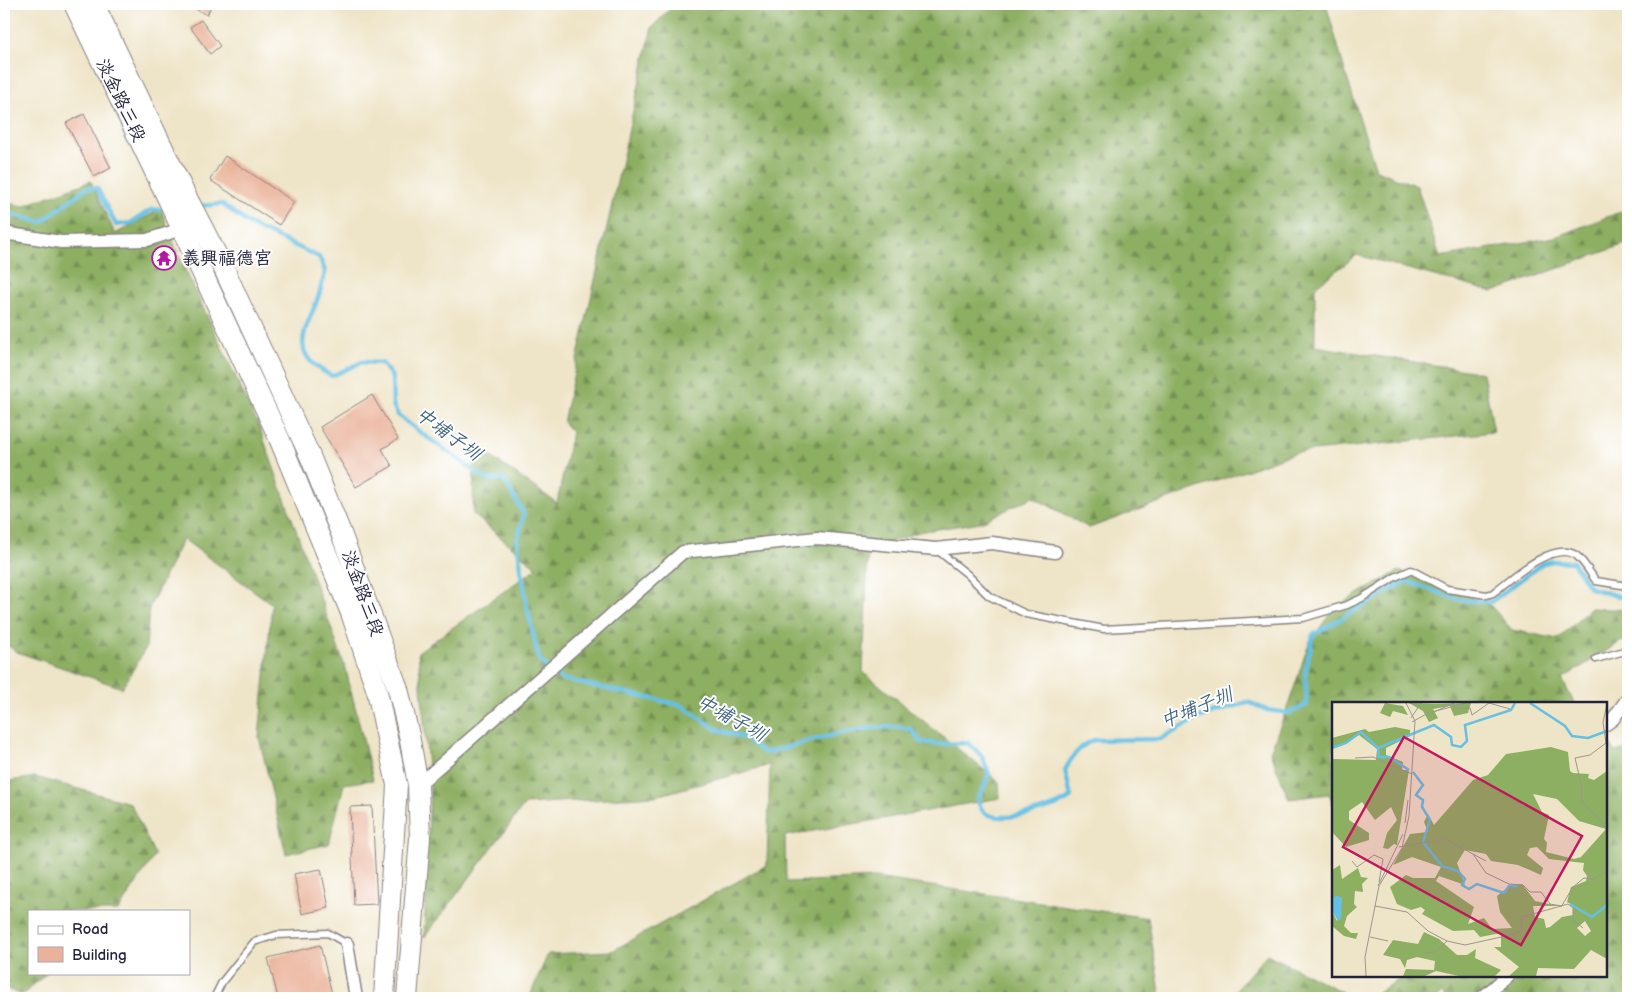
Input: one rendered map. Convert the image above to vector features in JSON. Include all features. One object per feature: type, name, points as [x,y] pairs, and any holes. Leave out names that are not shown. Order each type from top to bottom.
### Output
[{"type":"main road","name":"淡金路三段","points":[[74,4],[175,194]]},
{"type":"main road","name":"淡金路三段","points":[[94,4],[175,194]]},
{"type":"main road","points":[[175,194],[189,221]]},
{"type":"main road","name":"淡金路三段","points":[[189,221],[351,614],[377,692],[397,785],[384,998]]},
{"type":"main road","name":"淡金路三段","points":[[189,221],[310,456],[341,533],[398,689],[418,785],[420,838],[407,998]]},
{"type":"street","points":[[4,233],[60,242],[148,240],[189,221]]},
{"type":"street","points":[[397,785],[418,785],[682,552],[818,538],[936,549],[992,543],[1055,552]]},
{"type":"street","points":[[1607,723],[1613,719],[1628,698]]},
{"type":"street","points":[[347,944],[356,998]]},
{"type":"street","points":[[1482,998],[1506,977]]},
{"type":"lane","points":[[936,549],[989,596],[1026,614],[1104,629],[1303,618],[1347,605],[1362,598],[1395,577],[1411,570],[1447,589],[1487,594],[1493,593],[1540,558],[1562,552],[1577,556],[1596,581],[1628,586]]},
{"type":"lane","points":[[1596,659],[1628,650]]},
{"type":"lane","points":[[214,998],[222,982],[254,942],[276,935],[328,933],[347,944]]},
{"type":"green space","points":[[675,4],[1326,4],[1376,170],[1417,186],[1440,257],[1555,237],[1628,209],[1628,243],[1493,292],[1357,255],[1315,287],[1315,346],[1483,373],[1494,432],[1294,453],[1089,528],[1033,497],[981,522],[919,532],[868,550],[863,672],[999,782],[1000,798],[785,836],[786,882],[876,878],[1148,918],[1161,998],[529,998],[548,954],[612,951],[767,865],[770,765],[656,796],[525,804],[424,938],[430,789],[418,652],[537,568],[473,514],[474,445],[557,503],[572,432],[563,422],[652,27]]},
{"type":"green space","points":[[91,181],[115,234],[161,209],[179,256],[260,429],[346,670],[373,780],[344,784],[329,844],[286,854],[259,737],[272,604],[183,539],[149,608],[146,648],[122,688],[17,652],[4,643],[4,202],[23,206]]},
{"type":"green space","points":[[1399,571],[1454,589],[1491,606],[1512,630],[1558,639],[1591,608],[1628,610],[1628,642],[1622,641],[1562,679],[1574,702],[1332,702],[1332,802],[1329,794],[1289,799],[1270,752],[1309,643],[1335,607]]},
{"type":"green space","points":[[1607,741],[1616,752],[1628,748],[1628,998],[1445,998],[1442,993],[1436,998],[1370,998],[1402,977],[1607,977]]},
{"type":"green space","points":[[35,777],[130,803],[155,855],[119,910],[28,910],[28,974],[46,974],[22,995],[4,988],[4,782]]},
{"type":"green space","points":[[1267,954],[1354,998],[1229,998]]},
{"type":"building","points":[[200,4],[212,4],[207,15],[197,10]]},
{"type":"building","points":[[201,20],[220,46],[210,54],[190,27]]},
{"type":"building","points":[[84,114],[111,168],[94,177],[66,123]]},
{"type":"building","points":[[225,156],[294,202],[279,225],[210,180]]},
{"type":"building","points":[[372,395],[398,439],[382,449],[392,466],[356,487],[320,427]]},
{"type":"building","points":[[372,806],[377,904],[354,905],[350,807]]},
{"type":"building","points":[[321,869],[329,908],[302,914],[294,874]]},
{"type":"building","points":[[320,945],[333,998],[278,998],[268,958]]},
{"type":"waterway","name":"中埔子圳","points":[[4,213],[42,222],[86,188],[97,188],[116,225],[131,223],[151,210],[166,209]]},
{"type":"waterway","name":"中埔子圳","points":[[199,206],[222,204],[249,224],[319,257],[325,273],[304,334],[303,345],[307,356],[316,366],[332,376],[362,362],[382,363],[392,377],[393,405],[398,415],[486,479],[504,480],[524,514],[517,542],[527,606],[539,660],[562,679],[681,705],[716,729],[744,738],[765,753],[838,734],[858,730],[895,727],[911,729],[921,742],[937,744],[968,743],[982,756],[989,774],[977,799],[984,812],[993,816],[1003,817],[1029,814],[1064,802],[1071,797],[1065,770],[1076,752],[1094,740],[1160,739],[1201,717],[1248,702],[1267,710],[1289,713],[1307,705],[1305,674],[1313,635],[1406,581],[1459,600],[1491,602],[1543,563],[1553,561],[1573,562],[1590,588],[1628,599]]},
{"type":"place","name":"義興福德宮","points":[[164,258]]}]
